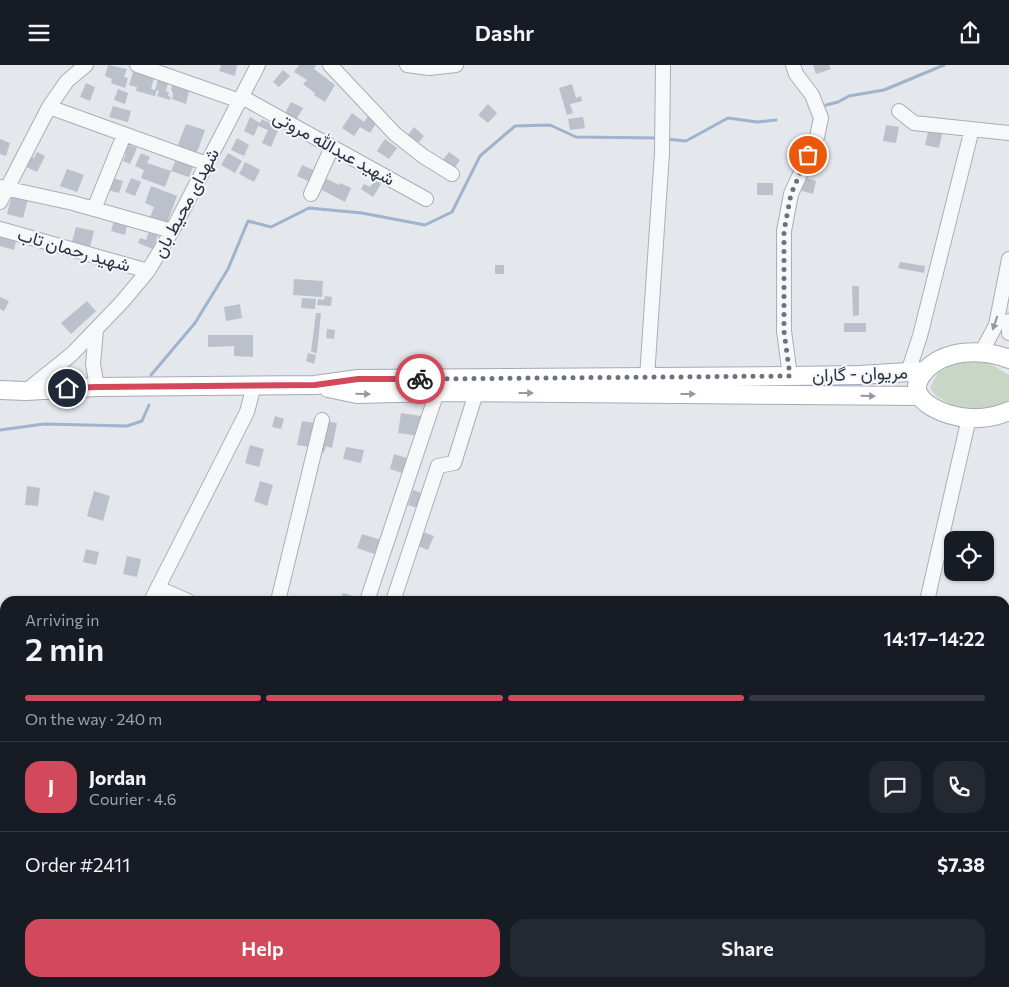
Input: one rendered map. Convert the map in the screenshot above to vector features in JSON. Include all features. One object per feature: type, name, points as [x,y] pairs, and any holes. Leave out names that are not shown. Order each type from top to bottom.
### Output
[{"type":"main road","points":[[1009,359],[981,353],[957,354],[941,359],[916,372],[920,377],[918,385],[920,396],[926,403],[941,412],[969,418],[995,416],[1009,411]]},
{"type":"main road","name":"مریوان - گاران","points":[[0,390],[315,385],[358,379],[790,376],[916,372]]},
{"type":"main road","points":[[840,375],[846,385],[843,396]]},
{"type":"main road","name":"مریوان - گاران","points":[[315,385],[357,394],[437,392],[920,396]]},
{"type":"street","points":[[0,201],[4,187],[49,107],[67,81],[86,65]]},
{"type":"street","name":"شهید عبدالله مروتی","points":[[137,65],[241,99],[426,199]]},
{"type":"street","name":"شهدای محیط بان","points":[[26,391],[72,354],[148,271],[172,231],[258,65]]},
{"type":"street","points":[[330,65],[395,134],[423,156],[452,174]]},
{"type":"street","points":[[407,65],[429,68],[454,65]]},
{"type":"street","points":[[647,377],[662,153],[663,65]]},
{"type":"street","points":[[790,376],[784,331],[784,231],[791,194],[817,137],[821,118],[812,95],[796,74],[793,65]]},
{"type":"street","points":[[49,107],[207,164]]},
{"type":"street","points":[[899,111],[914,123],[1009,133]]},
{"type":"street","points":[[916,372],[920,336],[972,129]]},
{"type":"street","points":[[94,209],[124,135]]},
{"type":"street","points":[[311,194],[332,147]]},
{"type":"street","points":[[4,187],[94,209],[172,231]]},
{"type":"street","name":"شهید رحمان تاب","points":[[0,229],[148,271]]},
{"type":"street","points":[[981,353],[996,325],[1009,259]]},
{"type":"street","points":[[1009,321],[1009,333]]},
{"type":"street","points":[[96,330],[93,364],[97,387]]},
{"type":"street","points":[[154,596],[247,412],[254,385]]},
{"type":"street","points":[[369,596],[437,392]]},
{"type":"street","points":[[395,596],[438,465],[454,463],[476,393]]},
{"type":"street","points":[[928,596],[969,418]]},
{"type":"street","points":[[279,596],[322,420]]},
{"type":"street","points":[[158,589],[176,596]]},
{"type":"green space","points":[[982,359],[1009,375],[1009,400],[996,409],[964,412],[936,396],[930,388],[938,373],[957,360]]},
{"type":"building","points":[[108,65],[127,69],[124,77],[128,78],[125,88],[111,83],[112,79],[105,76]]},
{"type":"building","points":[[221,65],[237,65],[235,76],[219,71]]},
{"type":"building","points":[[299,65],[316,65],[314,69],[335,85],[325,102],[314,95],[315,93],[303,84],[307,80],[294,72]]},
{"type":"building","points":[[813,65],[829,65],[831,69],[816,74]]},
{"type":"building","points":[[283,70],[290,76],[279,87],[273,82]]},
{"type":"building","points":[[133,72],[154,78],[151,89],[155,90],[158,79],[168,83],[166,91],[169,92],[170,100],[157,96],[159,91],[157,90],[155,96],[136,91],[137,87],[129,85]]},
{"type":"building","points":[[86,83],[95,87],[90,101],[80,97]]},
{"type":"building","points":[[173,83],[190,87],[186,104],[172,99],[171,89]]},
{"type":"building","points":[[572,84],[576,98],[581,96],[582,101],[570,104],[573,113],[567,115],[559,88]]},
{"type":"building","points":[[118,89],[128,93],[125,104],[114,100]]},
{"type":"building","points":[[291,102],[303,108],[296,120],[285,113]]},
{"type":"building","points":[[488,104],[497,113],[488,123],[478,115]]},
{"type":"building","points":[[113,106],[131,111],[128,122],[109,117]]},
{"type":"building","points":[[352,113],[364,122],[368,116],[377,122],[370,133],[360,127],[354,136],[342,128]]},
{"type":"building","points":[[250,117],[260,123],[262,119],[279,128],[271,147],[262,143],[268,130],[258,126],[254,136],[244,131]]},
{"type":"building","points":[[583,117],[585,128],[570,130],[568,119]]},
{"type":"building","points":[[186,124],[205,130],[195,158],[177,147]]},
{"type":"building","points":[[886,125],[899,127],[896,143],[883,141]]},
{"type":"building","points":[[414,127],[424,136],[415,147],[405,139]]},
{"type":"building","points":[[929,127],[943,130],[939,148],[925,145]]},
{"type":"building","points":[[237,138],[249,145],[244,156],[231,150]]},
{"type":"building","points":[[0,139],[10,143],[6,156],[0,154]]},
{"type":"building","points":[[385,139],[397,148],[389,159],[377,151]]},
{"type":"building","points":[[125,143],[137,148],[130,164],[123,161],[126,154],[121,152]]},
{"type":"building","points":[[37,152],[45,156],[37,172],[22,165],[27,155],[34,158]]},
{"type":"building","points":[[449,152],[460,160],[453,170],[441,162]]},
{"type":"building","points":[[141,153],[150,157],[147,163],[171,171],[165,187],[141,178],[144,170],[135,166]]},
{"type":"building","points":[[228,153],[242,161],[235,173],[221,165]]},
{"type":"building","points":[[178,155],[195,161],[189,177],[171,171]]},
{"type":"building","points":[[245,162],[260,170],[254,182],[239,174]]},
{"type":"building","points":[[302,165],[320,173],[315,184],[297,176]]},
{"type":"building","points":[[67,169],[84,175],[77,192],[60,186]]},
{"type":"building","points":[[323,177],[339,185],[340,183],[351,188],[345,202],[318,188]]},
{"type":"building","points":[[802,177],[816,181],[813,194],[799,190]]},
{"type":"building","points":[[112,178],[123,181],[119,193],[108,190]]},
{"type":"building","points":[[131,178],[141,182],[135,196],[125,192]]},
{"type":"building","points":[[375,180],[381,184],[373,197],[361,189],[364,184],[370,187]]},
{"type":"building","points":[[757,183],[773,183],[773,195],[757,195]]},
{"type":"building","points":[[151,186],[177,196],[166,226],[149,220],[154,207],[145,203]]},
{"type":"building","points":[[13,191],[29,195],[23,218],[7,214]]},
{"type":"building","points":[[115,218],[128,221],[125,235],[111,231]]},
{"type":"building","points":[[76,227],[94,231],[90,247],[72,242]]},
{"type":"building","points":[[150,229],[159,232],[153,249],[138,243],[140,238],[146,240]]},
{"type":"building","points":[[0,231],[17,236],[14,250],[0,246]]},
{"type":"building","points":[[900,262],[925,266],[924,273],[898,268]]},
{"type":"building","points":[[495,265],[504,265],[504,274],[495,274]]},
{"type":"building","points":[[294,279],[323,281],[322,297],[293,295]]},
{"type":"building","points":[[852,286],[859,286],[859,315],[853,316]]},
{"type":"building","points":[[325,296],[332,297],[331,306],[317,305],[318,299],[324,300]]},
{"type":"building","points":[[0,297],[9,301],[4,311],[0,309]]},
{"type":"building","points":[[302,298],[316,299],[315,309],[301,308]]},
{"type":"building","points":[[87,301],[96,311],[71,334],[61,323]]},
{"type":"building","points":[[240,304],[242,318],[226,321],[224,307]]},
{"type":"building","points":[[316,313],[321,313],[317,353],[311,352]]},
{"type":"building","points":[[844,323],[866,323],[866,332],[844,332]]},
{"type":"building","points":[[327,329],[335,330],[334,339],[326,338]]},
{"type":"building","points":[[208,335],[253,335],[253,357],[234,356],[234,346],[208,347]]},
{"type":"building","points":[[308,353],[316,355],[314,364],[306,361]]},
{"type":"building","points":[[401,413],[421,416],[419,436],[398,433]]},
{"type":"building","points":[[275,416],[284,419],[281,429],[272,427]]},
{"type":"building","points":[[302,421],[315,423],[310,447],[297,445]]},
{"type":"building","points":[[326,421],[337,423],[332,448],[326,446],[324,453],[319,451]]},
{"type":"building","points":[[250,445],[264,449],[259,467],[245,463]]},
{"type":"building","points":[[346,447],[364,450],[361,463],[343,459]]},
{"type":"building","points":[[394,454],[410,459],[405,474],[390,469]]},
{"type":"building","points":[[260,481],[273,485],[267,506],[254,501]]},
{"type":"building","points":[[27,486],[40,488],[38,506],[25,505]]},
{"type":"building","points":[[413,490],[425,494],[420,509],[408,505]]},
{"type":"building","points":[[94,491],[110,496],[103,521],[87,516]]},
{"type":"building","points":[[421,531],[434,536],[428,550],[415,545]]},
{"type":"building","points":[[362,534],[384,541],[380,556],[357,548]]},
{"type":"building","points":[[86,549],[99,552],[96,565],[83,562]]},
{"type":"building","points":[[127,556],[141,559],[137,577],[123,574]]},
{"type":"building","points":[[343,593],[353,596],[342,596]]},
{"type":"waterway","points":[[826,105],[838,102],[849,96],[884,90],[944,65]]},
{"type":"waterway","points":[[665,139],[686,141],[728,118],[757,122],[776,120]]},
{"type":"waterway","points":[[151,375],[195,323],[228,269],[248,221],[271,227],[309,208],[362,213],[425,225],[452,212],[480,156],[515,126],[550,125],[576,137],[659,138]]},
{"type":"waterway","points":[[0,430],[44,424],[127,426],[142,421],[149,405]]},
{"type":"way so far","points":[[420,379],[790,376],[784,331],[784,231],[791,194],[808,155]]},
{"type":"route","points":[[67,388],[315,385],[358,379],[420,379]]}]
